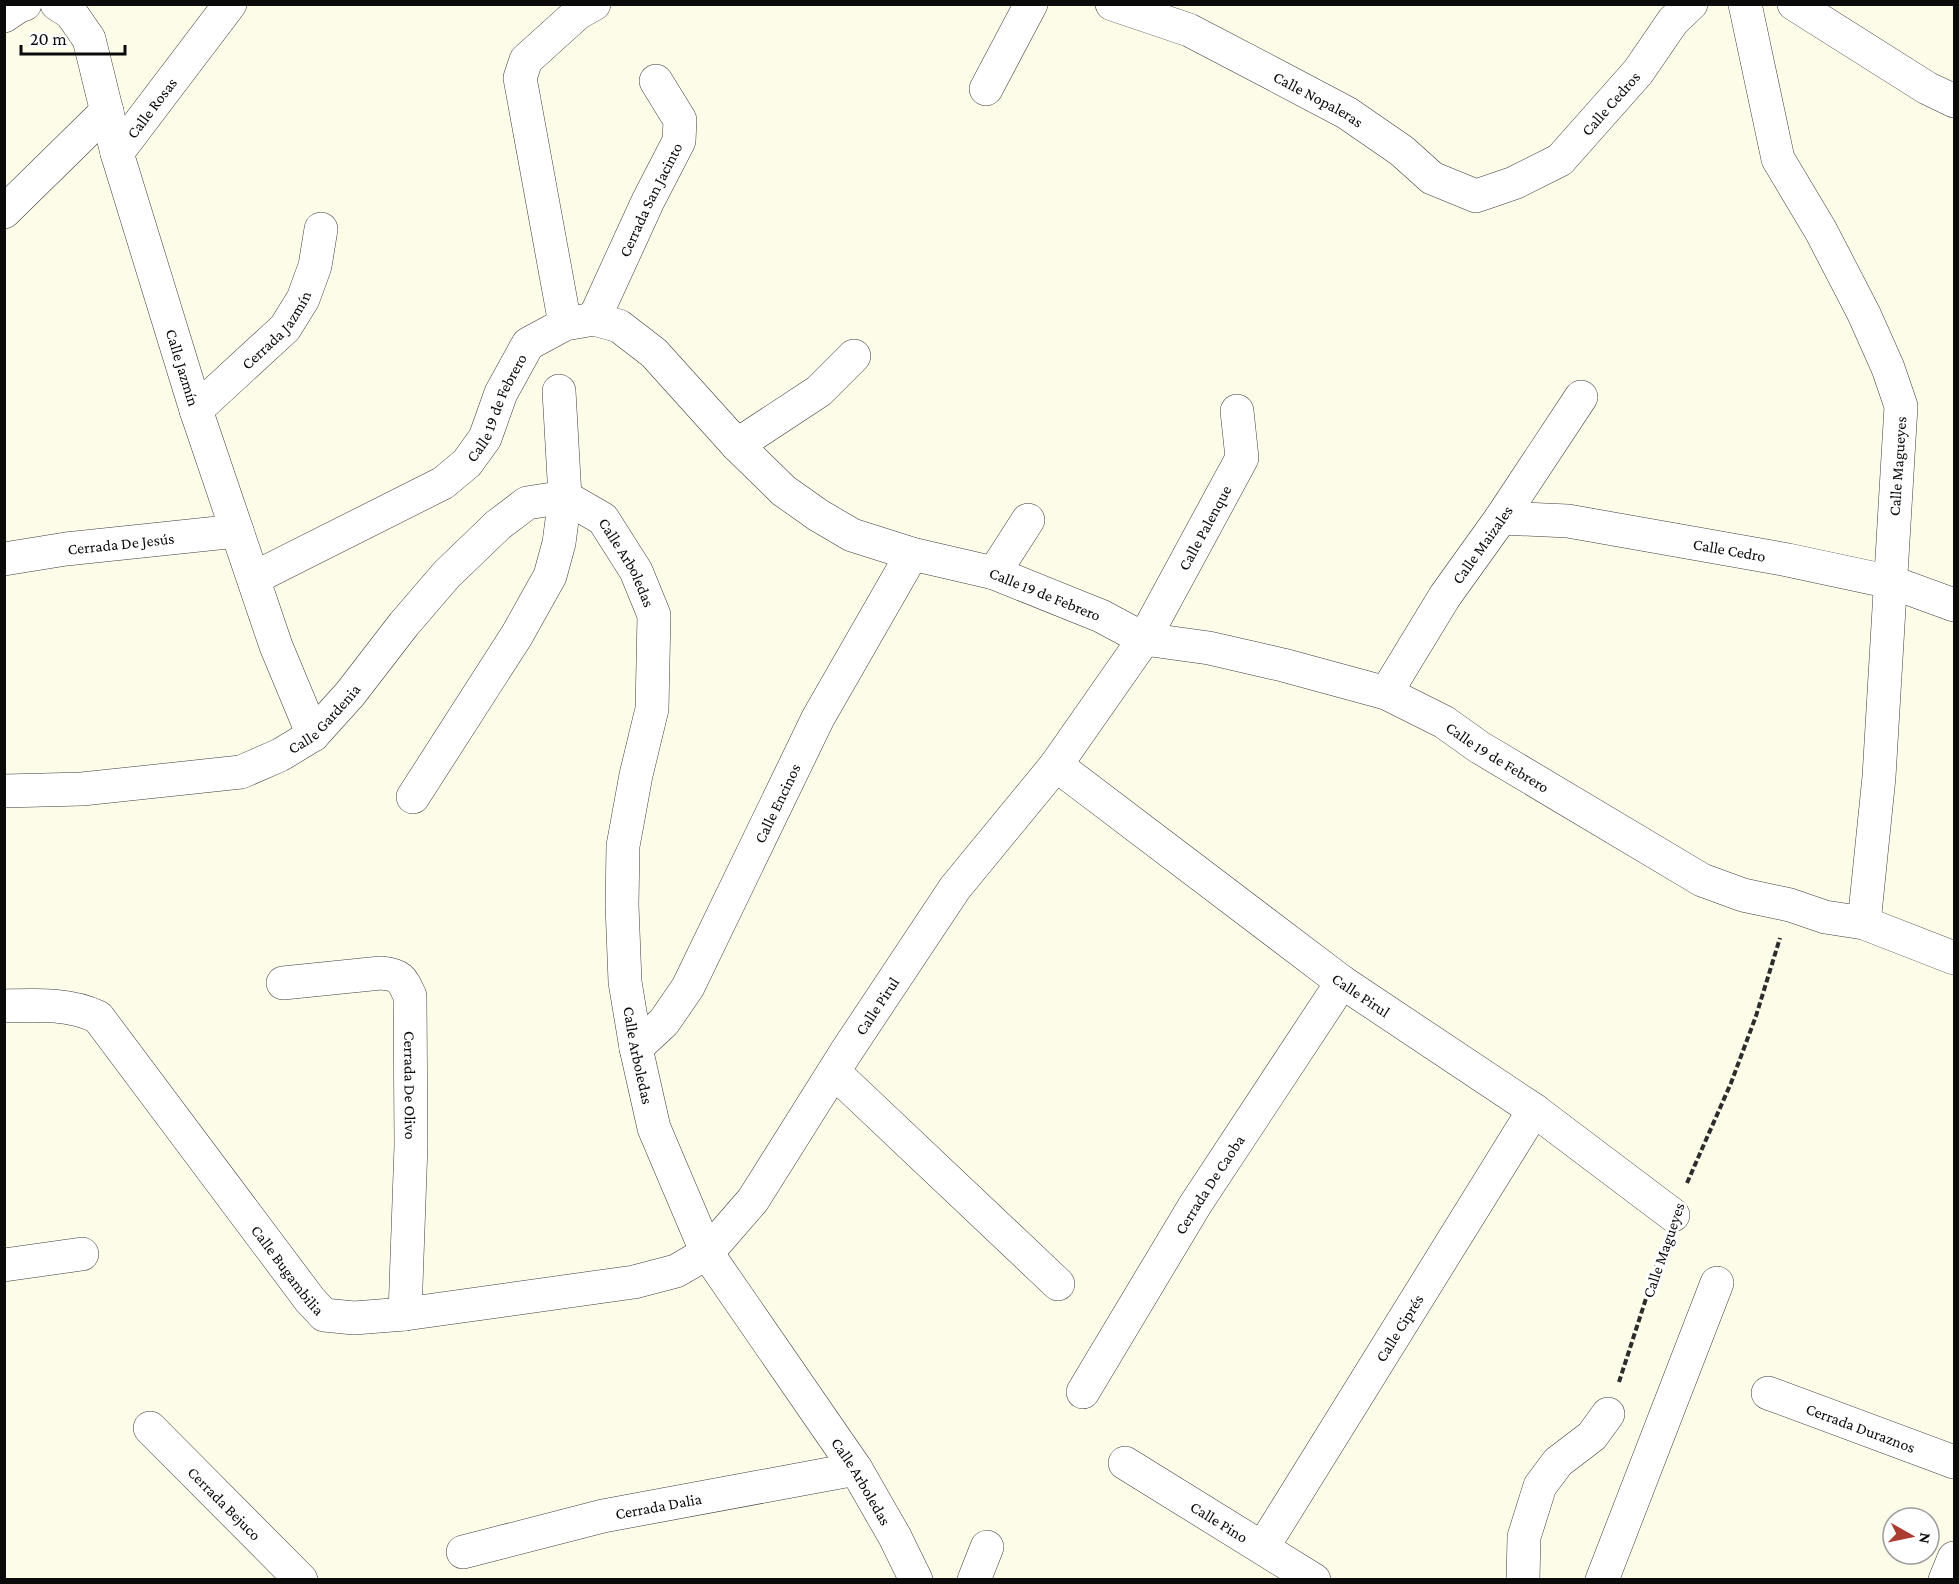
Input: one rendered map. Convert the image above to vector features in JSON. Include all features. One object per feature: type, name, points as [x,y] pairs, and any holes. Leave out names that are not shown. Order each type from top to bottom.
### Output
[{"type":"street","points":[[4,16],[25,4]]},
{"type":"street","name":"Calle Jazmín","points":[[57,4],[71,13],[89,39],[117,153],[196,410],[255,578],[276,646],[313,735]]},
{"type":"street","name":"Calle Rosas","points":[[117,153],[230,4]]},
{"type":"street","points":[[580,322],[520,78],[526,60],[578,13],[594,4]]},
{"type":"street","points":[[986,89],[1031,4]]},
{"type":"street","name":"Calle Nopaleras","points":[[1112,4],[1189,30],[1347,113],[1402,151],[1432,178],[1476,196],[1514,183]]},
{"type":"street","name":"Calle Cedros","points":[[1514,183],[1560,160],[1638,72],[1673,21],[1691,4]]},
{"type":"street","name":"Calle Magueyes","points":[[1745,4],[1778,159],[1821,231],[1864,314],[1888,368],[1901,406],[1879,777],[1864,923]]},
{"type":"street","points":[[1794,4],[1927,88],[1954,100]]},
{"type":"street","name":"Cerrada San Jacinto","points":[[580,322],[679,141],[680,120],[656,81]]},
{"type":"street","points":[[4,212],[107,111]]},
{"type":"street","name":"Cerrada Jazmín","points":[[196,410],[285,328],[303,299],[315,266],[321,230]]},
{"type":"street","name":"Calle 19 de Febrero","points":[[255,578],[443,483],[467,463],[485,438],[501,393],[528,345],[580,322],[619,326],[654,353],[737,446],[784,491],[852,535],[912,554],[994,573],[1101,616],[1144,639],[1209,648],[1386,693],[1444,722],[1479,747],[1702,880],[1743,895],[1790,905],[1825,917],[1864,923],[1954,958]]},
{"type":"street","points":[[737,446],[819,391],[854,356]]},
{"type":"street","points":[[413,797],[517,634],[550,576],[559,543],[565,497],[559,391]]},
{"type":"street","name":"Calle Maizales","points":[[1386,693],[1445,596],[1501,518],[1581,397]]},
{"type":"street","name":"Calle Palenque","points":[[1144,639],[1242,458],[1237,411]]},
{"type":"street","name":"Calle Gardenia","points":[[4,791],[82,789],[241,772],[280,755],[313,735],[350,694],[404,624],[447,574],[498,525],[527,503],[565,497]]},
{"type":"street","name":"Calle Arboledas","points":[[565,497],[603,519],[636,571],[654,615],[651,709],[623,846],[622,905],[625,982],[636,1048],[654,1128],[707,1253],[856,1469],[895,1537],[916,1580]]},
{"type":"street","name":"Calle Cedro","points":[[1501,518],[1568,521],[1788,560],[1891,582],[1954,605]]},
{"type":"street","points":[[994,573],[1029,520]]},
{"type":"street","name":"Cerrada De Jesús","points":[[4,559],[66,549],[237,531]]},
{"type":"street","name":"Calle Encinos","points":[[636,1048],[664,1022],[688,987],[818,718],[912,554]]},
{"type":"street","name":"Calle Pirul","points":[[707,1253],[753,1200],[955,888],[1056,765],[1144,639]]},
{"type":"street","name":"Calle Pirul","points":[[1056,765],[1342,982],[1534,1110],[1673,1215]]},
{"type":"street","name":"Cerrada De Olivo","points":[[283,983],[381,973],[403,980],[410,996],[411,1145],[405,1314]]},
{"type":"street","name":"Cerrada De Caoba","points":[[1083,1392],[1195,1205],[1342,982]]},
{"type":"street","name":"Calle Bugambilia","points":[[4,1006],[46,1005],[85,1011],[98,1017],[310,1300],[324,1315],[354,1318],[405,1314],[634,1281],[676,1271],[707,1253]]},
{"type":"street","points":[[834,1072],[1058,1284]]},
{"type":"street","name":"Calle Ciprés","points":[[1263,1546],[1534,1110]]},
{"type":"street","points":[[4,1265],[82,1254]]},
{"type":"street","points":[[1602,1580],[1717,1283]]},
{"type":"street","name":"Cerrada Duraznos","points":[[1768,1393],[1954,1462]]},
{"type":"street","points":[[1524,1580],[1524,1537],[1540,1486],[1558,1462],[1592,1436],[1608,1414]]},
{"type":"street","name":"Cerrada Bejuco","points":[[150,1428],[301,1580]]},
{"type":"street","name":"Calle Pino","points":[[1125,1463],[1263,1546],[1314,1580]]},
{"type":"street","name":"Cerrada Dalia","points":[[463,1552],[603,1516],[856,1469]]},
{"type":"street","points":[[974,1580],[987,1547]]},
{"type":"street","points":[[1945,1580],[1954,1558]]},
{"type":"path","name":"Calle Magueyes","points":[[1608,1414],[1673,1215],[1731,1083],[1756,1016],[1790,905]]}]
